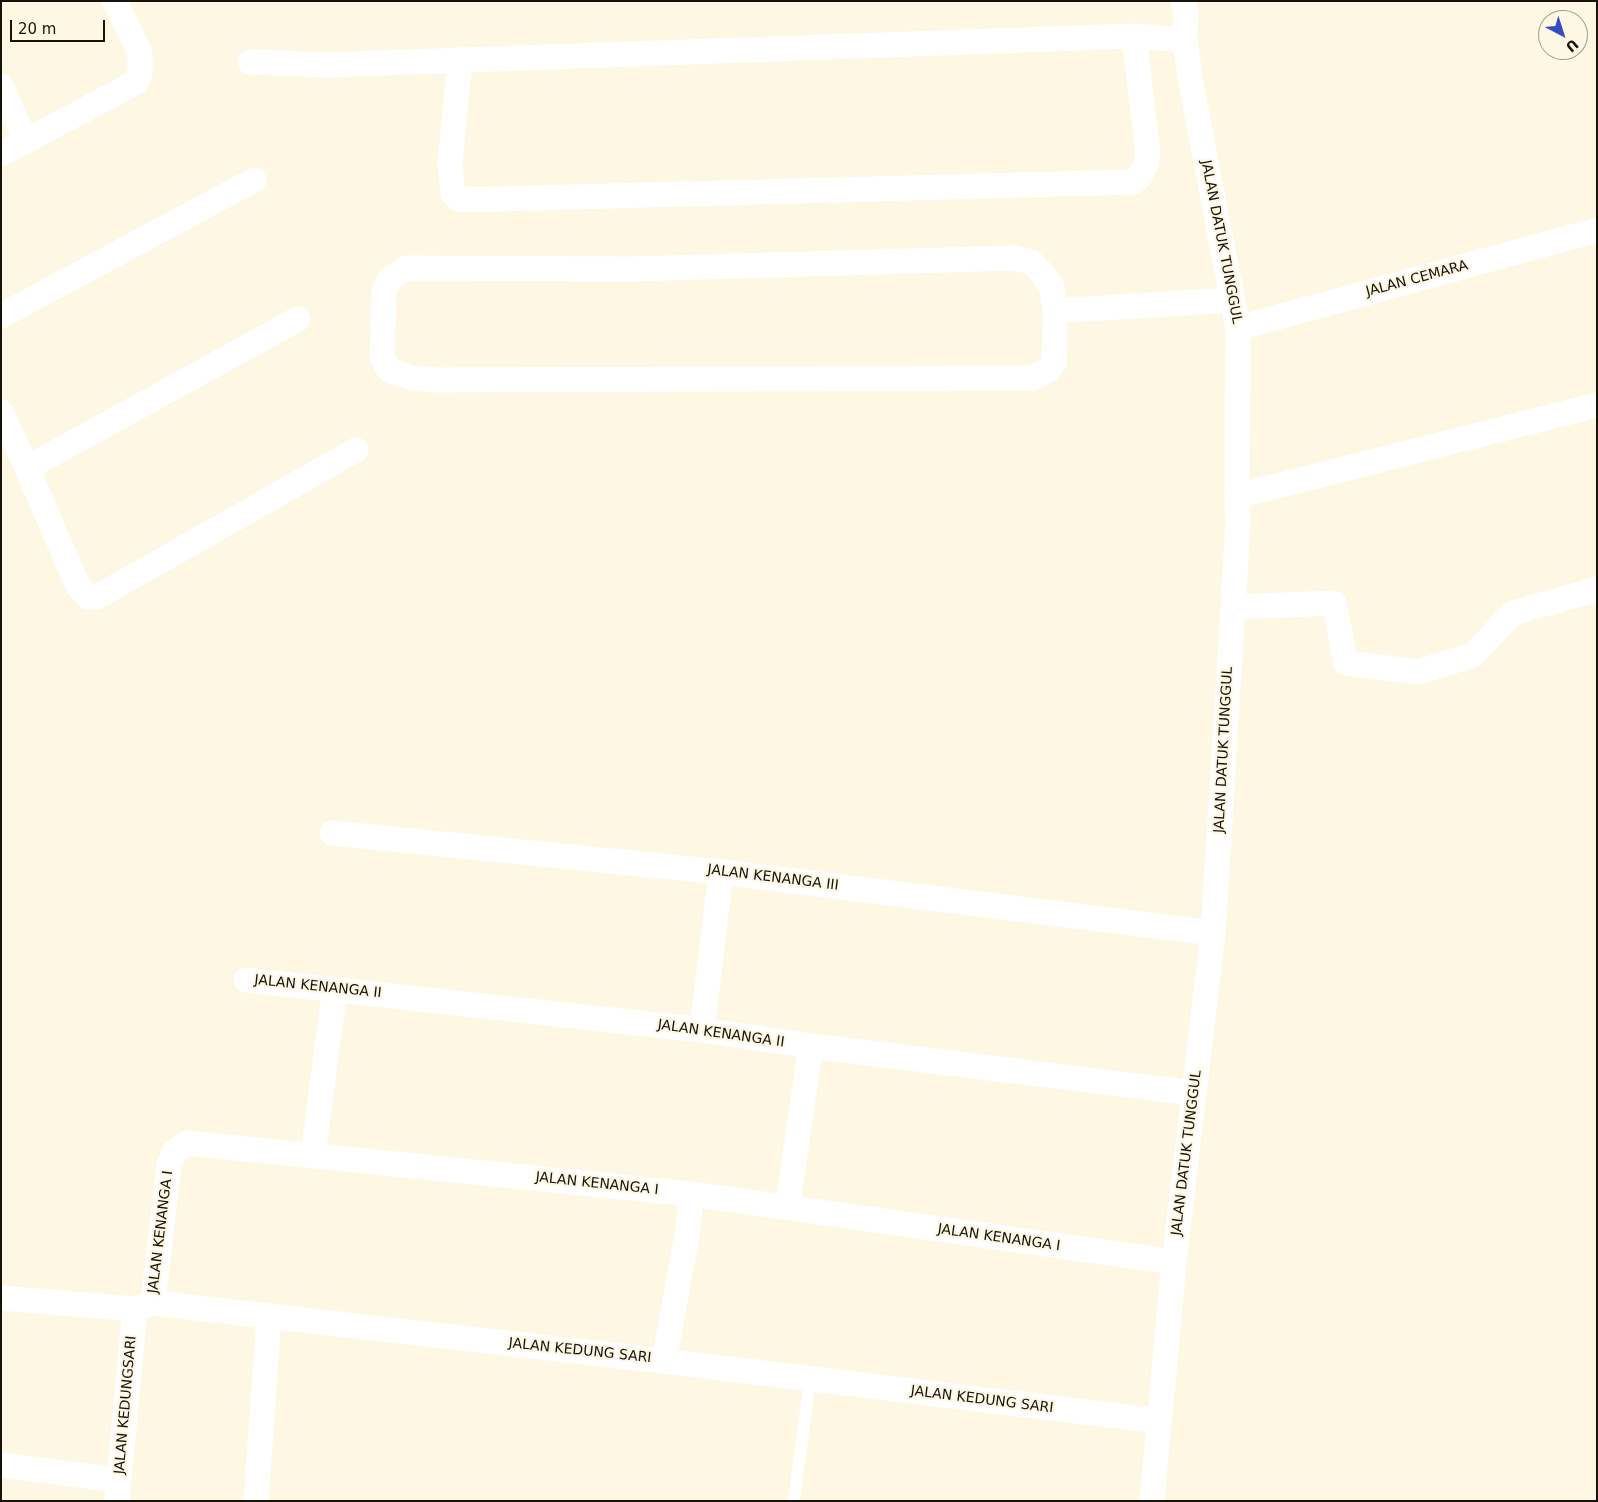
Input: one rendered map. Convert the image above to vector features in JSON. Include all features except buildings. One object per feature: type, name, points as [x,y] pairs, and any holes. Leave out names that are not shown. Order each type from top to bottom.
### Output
[{"type":"street","points":[[1,154],[135,83],[140,75],[140,53],[115,1]]},
{"type":"street","name":"JALAN DATUK TUNGGUL","points":[[1152,1501],[1174,1262],[1214,933],[1238,525],[1238,328],[1191,84],[1185,40],[1186,15],[1183,1]]},
{"type":"street","points":[[250,62],[326,65],[1134,36],[1185,40]]},
{"type":"street","points":[[460,59],[450,163],[453,194],[460,200],[1133,182],[1141,175],[1146,165],[1148,153],[1134,36]]},
{"type":"street","points":[[1,86],[26,141]]},
{"type":"street","points":[[1,316],[254,180]]},
{"type":"street","name":"JALAN CEMARA","points":[[1238,328],[1597,230]]},
{"type":"street","points":[[1015,258],[1031,262],[1040,271],[1052,287],[1055,311],[1054,362],[1047,371],[1032,378],[436,380],[413,378],[396,373],[389,370],[382,357],[384,292],[389,280],[405,268],[632,268],[1015,258]]},
{"type":"street","points":[[1055,311],[1232,300]]},
{"type":"street","points":[[28,468],[298,319]]},
{"type":"street","points":[[1237,496],[1597,405]]},
{"type":"street","points":[[1,412],[28,468],[78,586],[88,597],[97,597],[356,450]]},
{"type":"street","points":[[1233,607],[1334,603],[1346,663],[1418,672],[1473,655],[1513,613],[1597,589]]},
{"type":"street","name":"JALAN KENANGA III","points":[[332,832],[721,872],[1214,933]]},
{"type":"street","points":[[702,1030],[721,872]]},
{"type":"street","name":"JALAN KENANGA II","points":[[246,980],[702,1030],[811,1046],[1194,1093]]},
{"type":"street","points":[[313,1154],[335,989]]},
{"type":"street","points":[[787,1208],[811,1046]]},
{"type":"street","name":"JALAN KENANGA I","points":[[144,1306],[169,1165],[174,1152],[187,1143],[313,1154],[691,1194],[1174,1262]]},
{"type":"street","points":[[664,1361],[688,1229],[691,1194]]},
{"type":"street","name":"JALAN KEDUNG SARI","points":[[1,1298],[144,1306],[269,1317],[664,1361],[1159,1421]]},
{"type":"street","name":"JALAN KEDUNGSARI","points":[[118,1490],[144,1306]]},
{"type":"street","points":[[256,1501],[269,1317]]},
{"type":"street","points":[[1,1465],[118,1490]]},
{"type":"lane","points":[[794,1501],[810,1379]]}]
